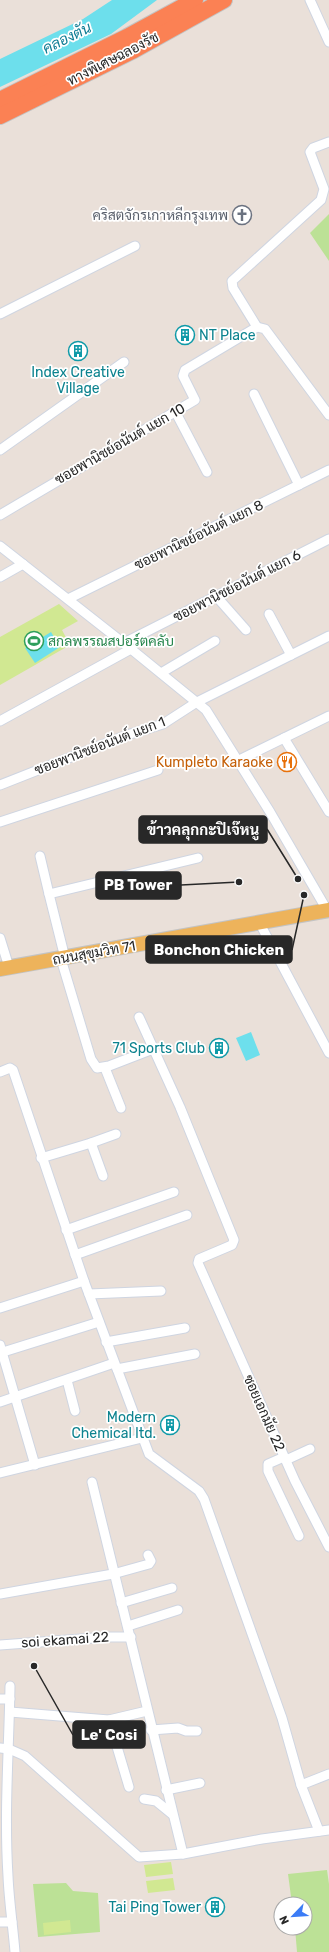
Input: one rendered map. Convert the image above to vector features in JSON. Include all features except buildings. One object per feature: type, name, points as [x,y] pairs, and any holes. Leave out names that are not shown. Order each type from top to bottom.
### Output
[{"type":"highway","name":"ทางพิเศษฉลองรัช","points":[[0,100],[127,37],[195,0]]},
{"type":"highway","name":"ทางพิเศษฉลองรัช","points":[[0,116],[134,50],[224,0]]},
{"type":"main road","name":"ถนนสุขุมวิท 71","points":[[4,968],[63,959],[328,910]]},
{"type":"street","points":[[310,0],[325,22],[329,42]]},
{"type":"street","points":[[329,142],[313,148],[310,152],[324,189],[321,200],[232,281],[233,288],[257,326],[265,329],[329,415]]},
{"type":"street","points":[[0,314],[135,246]]},
{"type":"street","name":"ซอยพานิชย์อนันต์ แยก 10","points":[[0,515],[195,400],[183,376],[185,370],[257,326]]},
{"type":"street","points":[[0,450],[124,362]]},
{"type":"street","points":[[254,394],[299,485]]},
{"type":"street","points":[[175,411],[207,472]]},
{"type":"street","name":"ซอยพานิชย์อนันต์ แยก 8","points":[[68,600],[329,470]]},
{"type":"street","name":"ซอยพานิชย์อนันต์ แยก 6","points":[[0,721],[216,596],[329,539]]},
{"type":"street","points":[[0,546],[128,646],[206,710],[270,812],[328,910]]},
{"type":"street","points":[[0,577],[23,564]]},
{"type":"street","points":[[216,596],[246,630]]},
{"type":"street","points":[[269,614],[291,655]]},
{"type":"street","name":"ซอยพานิชย์อนันต์ แยก 1","points":[[0,785],[127,735],[164,724],[197,702],[329,636]]},
{"type":"street","points":[[161,673],[215,641]]},
{"type":"street","points":[[237,761],[329,717]]},
{"type":"street","points":[[284,738],[329,812]]},
{"type":"street","points":[[0,822],[158,770]]},
{"type":"street","points":[[40,856],[63,959],[91,1059],[97,1068],[104,1068],[153,1049],[139,1017]]},
{"type":"street","points":[[49,894],[198,858]]},
{"type":"street","points":[[259,922],[329,1053]]},
{"type":"street","points":[[0,938],[4,968]]},
{"type":"street","name":"ซอยเอกมัย 22","points":[[153,1049],[180,1107],[234,1240],[232,1245],[199,1260],[198,1264],[285,1459],[329,1547]]},
{"type":"street","points":[[0,1072],[10,1068],[12,1070],[84,1281],[142,1438],[152,1458],[199,1491],[204,1499],[282,1718],[301,1784],[319,1831]]},
{"type":"street","points":[[104,1068],[120,1108]]},
{"type":"street","points":[[41,1158],[116,1134]]},
{"type":"street","points":[[91,1143],[103,1176]]},
{"type":"street","points":[[66,1230],[174,1192]]},
{"type":"street","points":[[75,1255],[187,1215]]},
{"type":"street","points":[[0,1308],[84,1281]]},
{"type":"street","points":[[89,1294],[161,1291]]},
{"type":"street","points":[[35,1465],[1,1350],[99,1322]]},
{"type":"street","points":[[106,1342],[185,1328]]},
{"type":"street","points":[[0,1402],[66,1380],[115,1366],[195,1354]]},
{"type":"street","points":[[66,1380],[75,1411]]},
{"type":"street","points":[[0,1473],[142,1438]]},
{"type":"street","points":[[299,1536],[268,1471],[268,1464],[310,1450]]},
{"type":"street","points":[[92,1482],[113,1574],[131,1637],[151,1730],[182,1854]]},
{"type":"street","points":[[0,1594],[113,1574],[149,1564],[150,1561],[148,1555]]},
{"type":"street","points":[[121,1602],[172,1588]]},
{"type":"street","points":[[128,1626],[178,1610]]},
{"type":"street","name":"soi ekamai 22","points":[[0,1645],[107,1637],[131,1637]]},
{"type":"street","points":[[10,1686],[10,1712],[5,1749],[7,1770],[4,1823],[15,1952]]},
{"type":"street","points":[[0,1699],[10,1699]]},
{"type":"street","points":[[10,1712],[109,1720],[147,1711]]},
{"type":"street","points":[[109,1720],[129,1788]]},
{"type":"street","points":[[151,1730],[178,1728],[186,1731],[197,1731]]},
{"type":"street","points":[[5,1749],[25,1756],[139,1857],[182,1854],[329,1830]]},
{"type":"street","points":[[301,1784],[329,1774]]},
{"type":"street","points":[[166,1790],[200,1783]]},
{"type":"street","points":[[144,1799],[156,1801],[172,1814]]},
{"type":"street","points":[[0,1922],[12,1922]]},
{"type":"green space","points":[[329,214],[329,261],[310,233]]},
{"type":"green space","name":"สกลพรรณสปอร์ตคลับ","points":[[59,604],[78,621],[62,630],[70,645],[0,685],[0,637]]},
{"type":"green space","points":[[171,1862],[173,1874],[146,1877],[144,1865]]},
{"type":"green space","points":[[327,1870],[329,1884],[329,1952],[297,1952],[296,1936],[313,1936],[313,1896],[291,1896],[288,1874]]},
{"type":"green space","points":[[173,1878],[175,1890],[148,1893],[146,1881]]},
{"type":"green space","points":[[66,1883],[73,1891],[98,1893],[100,1932],[38,1937],[33,1884]]},
{"type":"green space","points":[[70,1920],[71,1932],[44,1935],[43,1923]]},
{"type":"water","name":"คลองตัน","points":[[112,0],[157,0],[111,34],[0,87],[0,59],[83,19]]},
{"type":"water","points":[[51,632],[60,647],[35,663],[25,648]]},
{"type":"water","points":[[251,1032],[260,1055],[246,1061],[236,1038]]},
{"type":"place","name":"คริสตจักรเกาหลีกรุงเทพ","points":[[242,215]]},
{"type":"place","name":"NT Place","points":[[185,335]]},
{"type":"place","name":"Index Creative Village","points":[[78,351]]},
{"type":"place","name":"สกลพรรณสปอร์ตคลับ","points":[[34,641]]},
{"type":"place","name":"Kumpleto Karaoke","points":[[287,762]]},
{"type":"place","name":"ข้าวคลุกกะปิเจ๊หนู","points":[[298,879]]},
{"type":"place","name":"PB Tower","points":[[239,882]]},
{"type":"place","name":"Bonchon Chicken","points":[[304,895]]},
{"type":"place","name":"71 Sports Club","points":[[219,1048]]},
{"type":"place","name":"Modern Chemical ltd.","points":[[170,1425]]},
{"type":"place","name":"Le' Cosi","points":[[34,1666]]},
{"type":"place","name":"Tai Ping Tower","points":[[215,1907]]}]
